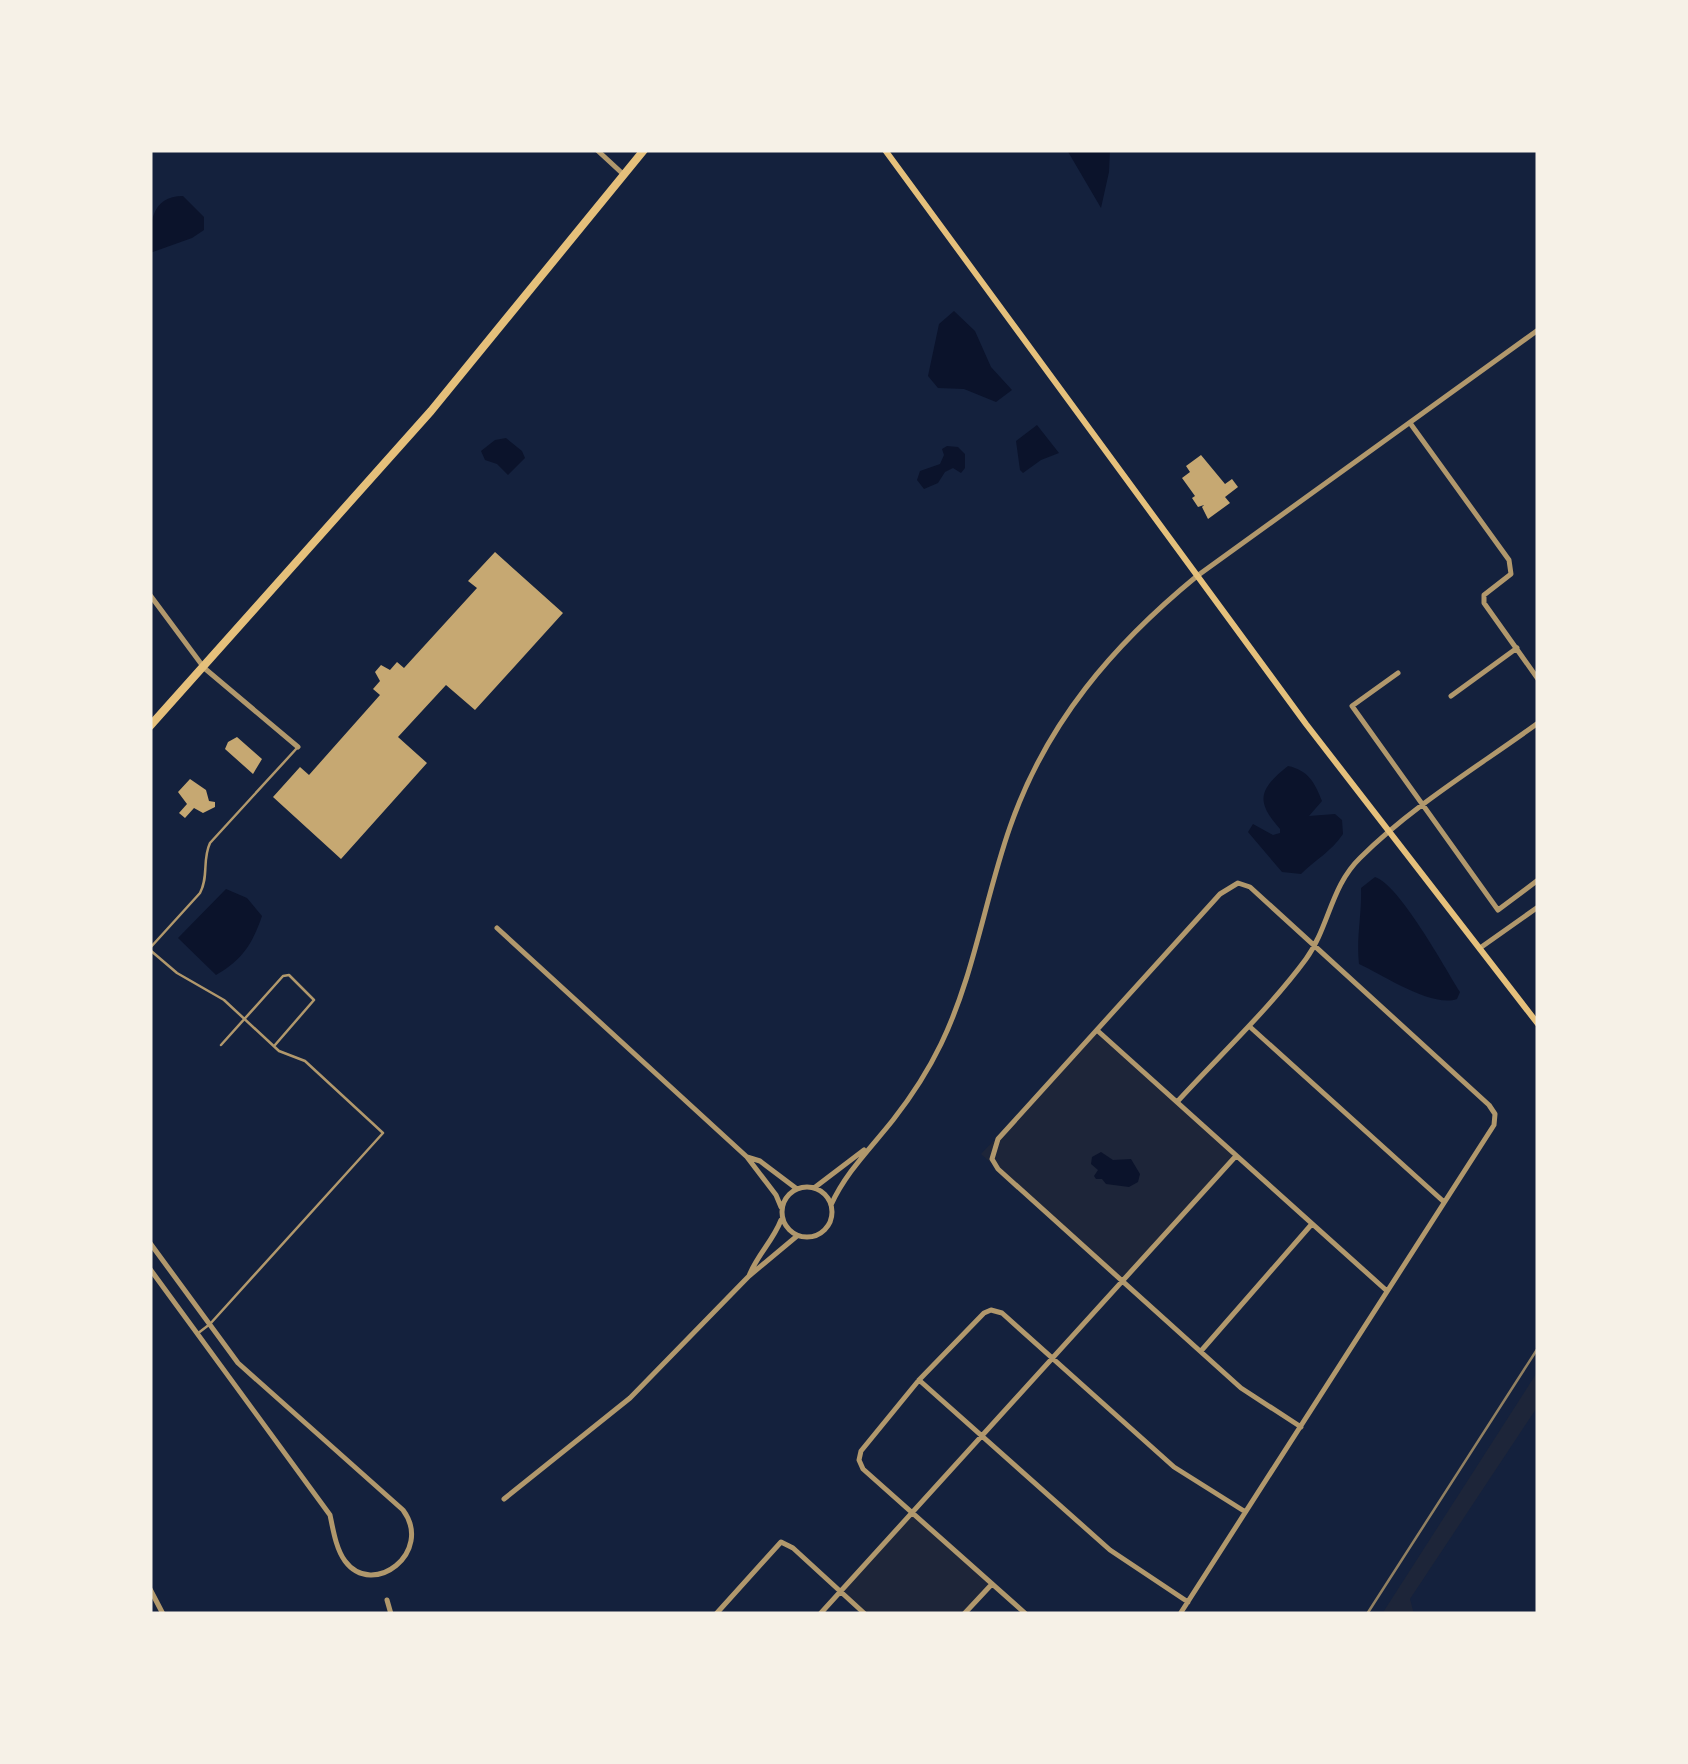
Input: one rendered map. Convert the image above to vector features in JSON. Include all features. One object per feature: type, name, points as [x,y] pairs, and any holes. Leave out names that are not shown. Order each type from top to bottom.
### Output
[{"type":"highway","points":[[150,726],[430,411],[644,150]]},
{"type":"main road","points":[[885,150],[1197,576],[1538,1024]]},
{"type":"street","points":[[597,150],[624,174]]},
{"type":"street","points":[[814,1188],[891,1123],[943,1041],[1010,827],[1046,746],[1083,687],[1150,615],[1197,576],[1538,330]]},
{"type":"street","points":[[1410,423],[1510,560],[1510,574],[1484,599],[1538,678]]},
{"type":"street","points":[[150,596],[203,666],[298,747]]},
{"type":"street","points":[[1451,696],[1517,648]]},
{"type":"street","points":[[1398,673],[1352,706],[1498,910],[1538,880]]},
{"type":"street","points":[[1177,1102],[1314,945],[1344,877],[1359,858],[1538,723]]},
{"type":"street","points":[[1180,1614],[1244,1511],[1301,1426],[1494,1125],[1495,1114],[1250,887],[1238,883],[1220,894],[998,1139],[992,1154],[998,1170],[1200,1352],[1241,1388],[1301,1426]]},
{"type":"street","points":[[1480,948],[1538,908]]},
{"type":"street","points":[[497,928],[746,1157],[776,1196],[785,1226],[798,1236],[813,1237],[826,1228],[843,1178],[866,1148]]},
{"type":"street","points":[[1248,1025],[1443,1202]]},
{"type":"street","points":[[1098,1031],[1387,1291]]},
{"type":"street","points":[[746,1157],[760,1161],[797,1189]]},
{"type":"street","points":[[820,1614],[1234,1157]]},
{"type":"street","points":[[782,1209],[797,1189],[814,1188],[831,1205]]},
{"type":"street","points":[[750,1276],[782,1218]]},
{"type":"street","points":[[1200,1352],[1311,1225]]},
{"type":"street","points":[[504,1499],[630,1398],[750,1276],[798,1236]]},
{"type":"street","points":[[150,1243],[238,1363],[410,1520],[412,1538],[398,1565],[378,1574],[362,1574],[348,1565],[340,1553],[330,1515],[150,1269]]},
{"type":"street","points":[[1026,1614],[863,1469],[858,1460],[861,1451],[919,1380],[984,1313],[1002,1313],[1174,1467],[1244,1511]]},
{"type":"street","points":[[919,1380],[1110,1550],[1188,1602]]},
{"type":"street","points":[[716,1614],[781,1542],[793,1548],[865,1614]]},
{"type":"street","points":[[964,1614],[992,1584]]},
{"type":"street","points":[[150,1589],[163,1614]]},
{"type":"street","points":[[388,1600],[391,1614]]},
{"type":"lane","points":[[197,1334],[382,1136],[377,1126],[305,1061],[274,1046],[224,1000],[178,972],[150,949],[200,893],[206,882],[205,859],[210,843],[298,747]]},
{"type":"lane","points":[[221,1045],[286,976],[313,1002],[274,1046]]},
{"type":"shaded area","points":[[1067,150],[1110,150],[1101,208]]},
{"type":"shaded area","points":[[183,196],[204,217],[204,230],[150,253],[151,224],[158,207],[172,197]]},
{"type":"shaded area","points":[[954,311],[975,331],[991,367],[1012,390],[996,402],[964,389],[938,388],[928,376],[939,324]]},
{"type":"shaded area","points":[[1037,425],[1059,453],[1023,473],[1016,441]]},
{"type":"shaded area","points":[[506,438],[525,458],[508,475],[497,464],[485,460],[481,451],[495,440]]},
{"type":"shaded area","points":[[958,447],[965,454],[965,468],[961,473],[953,468],[945,472],[938,483],[924,489],[917,480],[920,471],[940,464],[942,449]]},
{"type":"shaded area","points":[[1288,766],[1306,774],[1322,801],[1309,816],[1335,814],[1342,820],[1343,834],[1301,874],[1282,872],[1248,832],[1253,824],[1273,835],[1280,833],[1267,811],[1264,796],[1271,782]]},
{"type":"shaded area","points":[[1375,877],[1396,895],[1421,928],[1460,992],[1457,999],[1447,1001],[1421,995],[1359,964],[1361,888]]},
{"type":"shaded area","points":[[226,889],[247,898],[262,916],[245,951],[216,975],[178,938]]},
{"type":"shaded area","points":[[1098,1031],[1235,1157],[1121,1279],[981,1154]]},
{"type":"shaded area","points":[[1101,1152],[1113,1160],[1131,1159],[1140,1174],[1138,1182],[1129,1187],[1096,1179],[1098,1170],[1091,1164],[1092,1157]]},
{"type":"shaded area","points":[[1538,1371],[1538,1406],[1410,1599],[1414,1614],[1382,1614]]},
{"type":"shaded area","points":[[912,1512],[992,1584],[964,1614],[865,1614],[840,1593]]},
{"type":"building","points":[[1201,455],[1225,484],[1232,479],[1238,487],[1225,497],[1230,503],[1208,519],[1204,505],[1198,507],[1182,478],[1190,472],[1186,466]]},
{"type":"building","points":[[495,552],[563,613],[475,710],[446,685],[398,737],[427,763],[341,859],[273,797],[300,767],[309,775],[380,695],[373,689],[380,681],[375,672],[381,665],[390,670],[397,662],[404,668],[477,588],[468,581]]},
{"type":"building","points":[[237,737],[262,759],[253,774],[225,749]]},
{"type":"building","points":[[190,779],[206,790],[215,807],[203,813],[194,808],[185,818],[179,813],[187,804],[178,792]]},
{"type":"railway","points":[[1367,1614],[1538,1348]]}]
